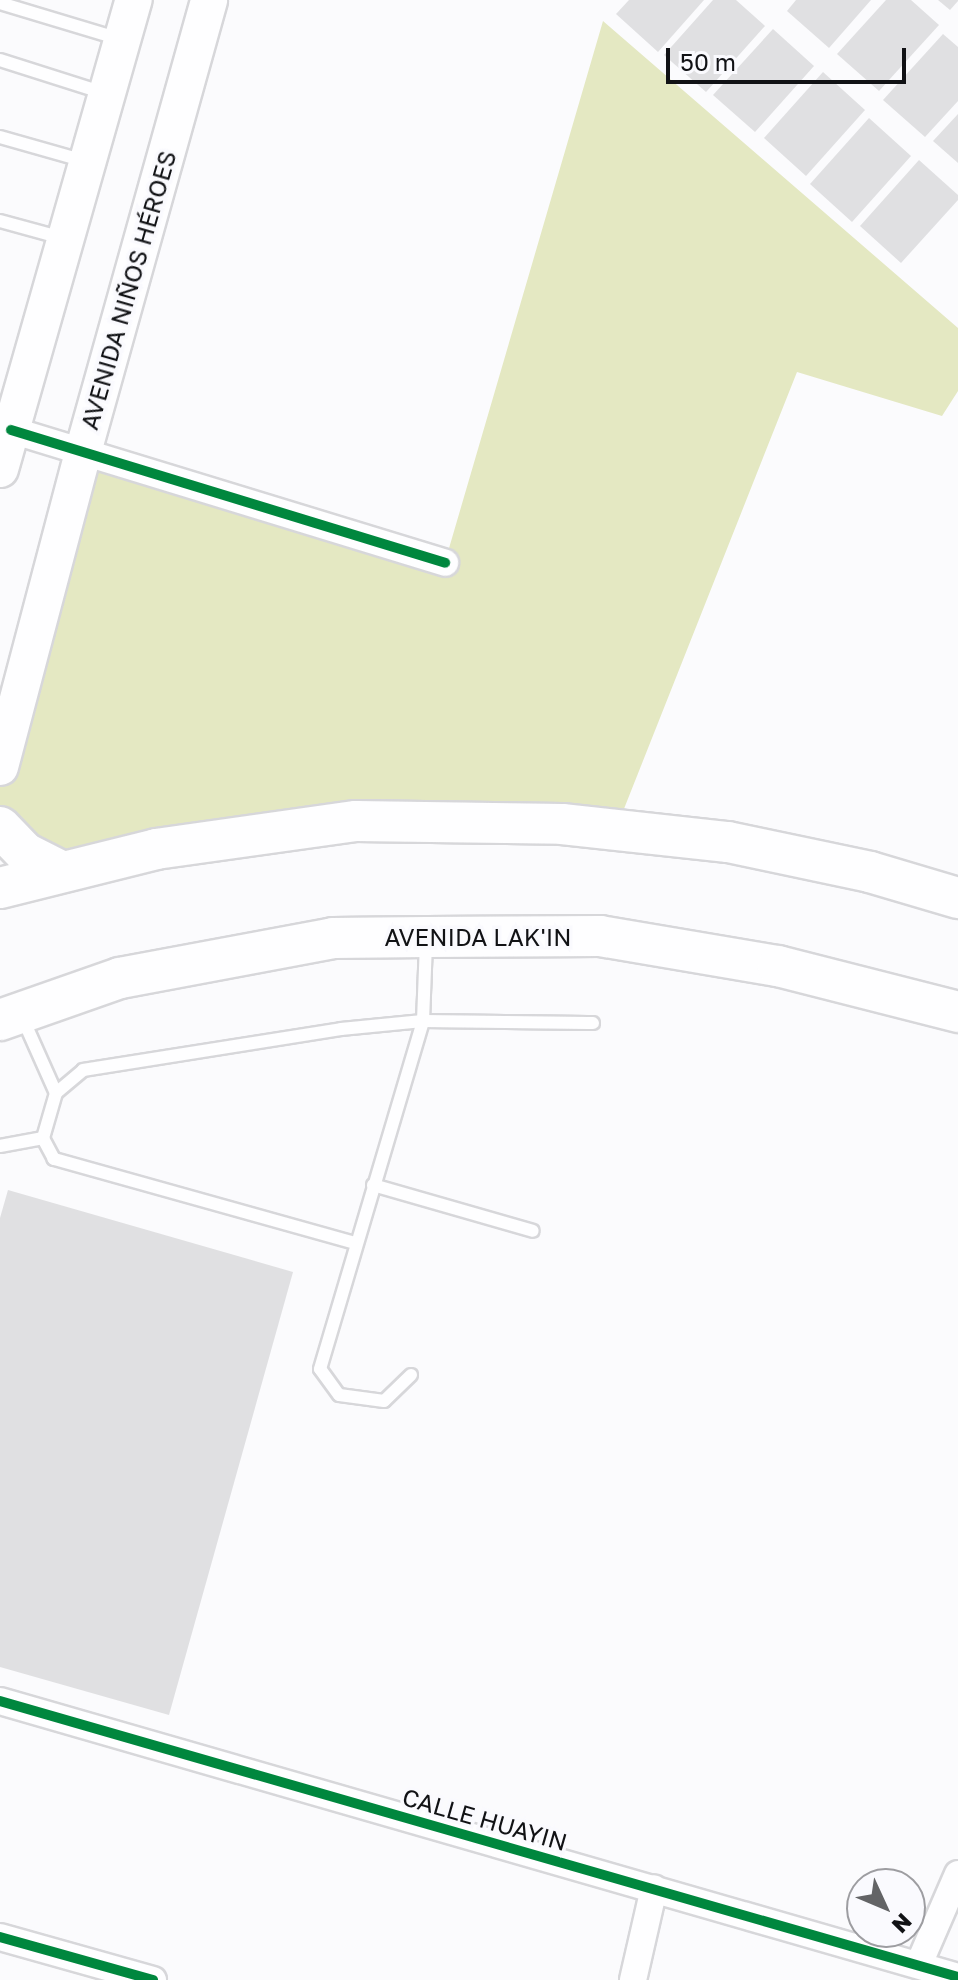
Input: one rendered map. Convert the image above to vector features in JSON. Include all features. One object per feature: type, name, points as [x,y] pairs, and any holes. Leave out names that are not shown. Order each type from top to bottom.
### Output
[{"type":"main road","points":[[0,469],[10,412],[66,239],[134,0]]},
{"type":"main road","name":"AVENIDA NIÑOS HÉROES","points":[[0,767],[83,452],[209,0]]},
{"type":"main road","points":[[0,888],[156,849],[356,821],[562,824],[728,842],[870,872],[958,898]]},
{"type":"main road","points":[[0,827],[25,853],[63,872]]},
{"type":"main road","name":"AVENIDA LAK'IN","points":[[10,1016],[120,978],[333,938],[600,936],[778,966],[958,1012]]},
{"type":"street","points":[[10,412],[83,452],[445,563]]},
{"type":"street","name":"CALLE HUAYIN","points":[[0,1701],[958,1977]]},
{"type":"street","points":[[919,1964],[958,1874]]},
{"type":"street","points":[[633,1980],[654,1888]]},
{"type":"street","points":[[0,1937],[153,1980]]},
{"type":"lane","points":[[0,3],[123,40]]},
{"type":"lane","points":[[0,60],[107,94]]},
{"type":"lane","points":[[0,137],[88,161]]},
{"type":"lane","points":[[0,221],[66,239]]},
{"type":"lane","points":[[411,1375],[384,1401],[339,1395],[320,1369],[423,1021],[427,937]]},
{"type":"lane","points":[[10,1016],[56,1093]]},
{"type":"lane","points":[[355,1243],[54,1159],[43,1138],[56,1093],[83,1070],[341,1029],[423,1021],[593,1023]]},
{"type":"lane","points":[[0,1146],[43,1138]]},
{"type":"lane","points":[[373,1185],[533,1231]]},
{"type":"green space","points":[[603,21],[958,328],[958,391],[942,416],[797,372],[616,829],[434,822],[63,872],[0,825],[0,767],[83,452],[445,562]]},
{"type":"building","points":[[629,0],[704,0],[658,52],[616,14]]},
{"type":"building","points":[[713,0],[736,0],[765,26],[706,92],[664,55]]},
{"type":"building","points":[[796,0],[871,0],[829,48],[787,11]]},
{"type":"building","points":[[886,0],[911,0],[939,25],[879,91],[837,54]]},
{"type":"building","points":[[938,0],[958,0],[958,1],[950,10]]},
{"type":"building","points":[[773,29],[814,66],[755,132],[713,95]]},
{"type":"building","points":[[943,34],[958,47],[958,101],[925,137],[883,100]]},
{"type":"building","points":[[823,72],[865,110],[806,176],[764,138]]},
{"type":"building","points":[[958,114],[958,163],[933,141]]},
{"type":"building","points":[[869,118],[911,156],[852,222],[810,184]]},
{"type":"building","points":[[919,160],[958,195],[958,200],[901,263],[860,226]]},
{"type":"building","points":[[8,1190],[293,1272],[169,1715],[0,1667],[0,1218]]},
{"type":"cycle path","points":[[11,430],[445,563]]},
{"type":"cycle path","points":[[0,1701],[958,1977]]},
{"type":"cycle path","points":[[0,1937],[153,1980]]}]
